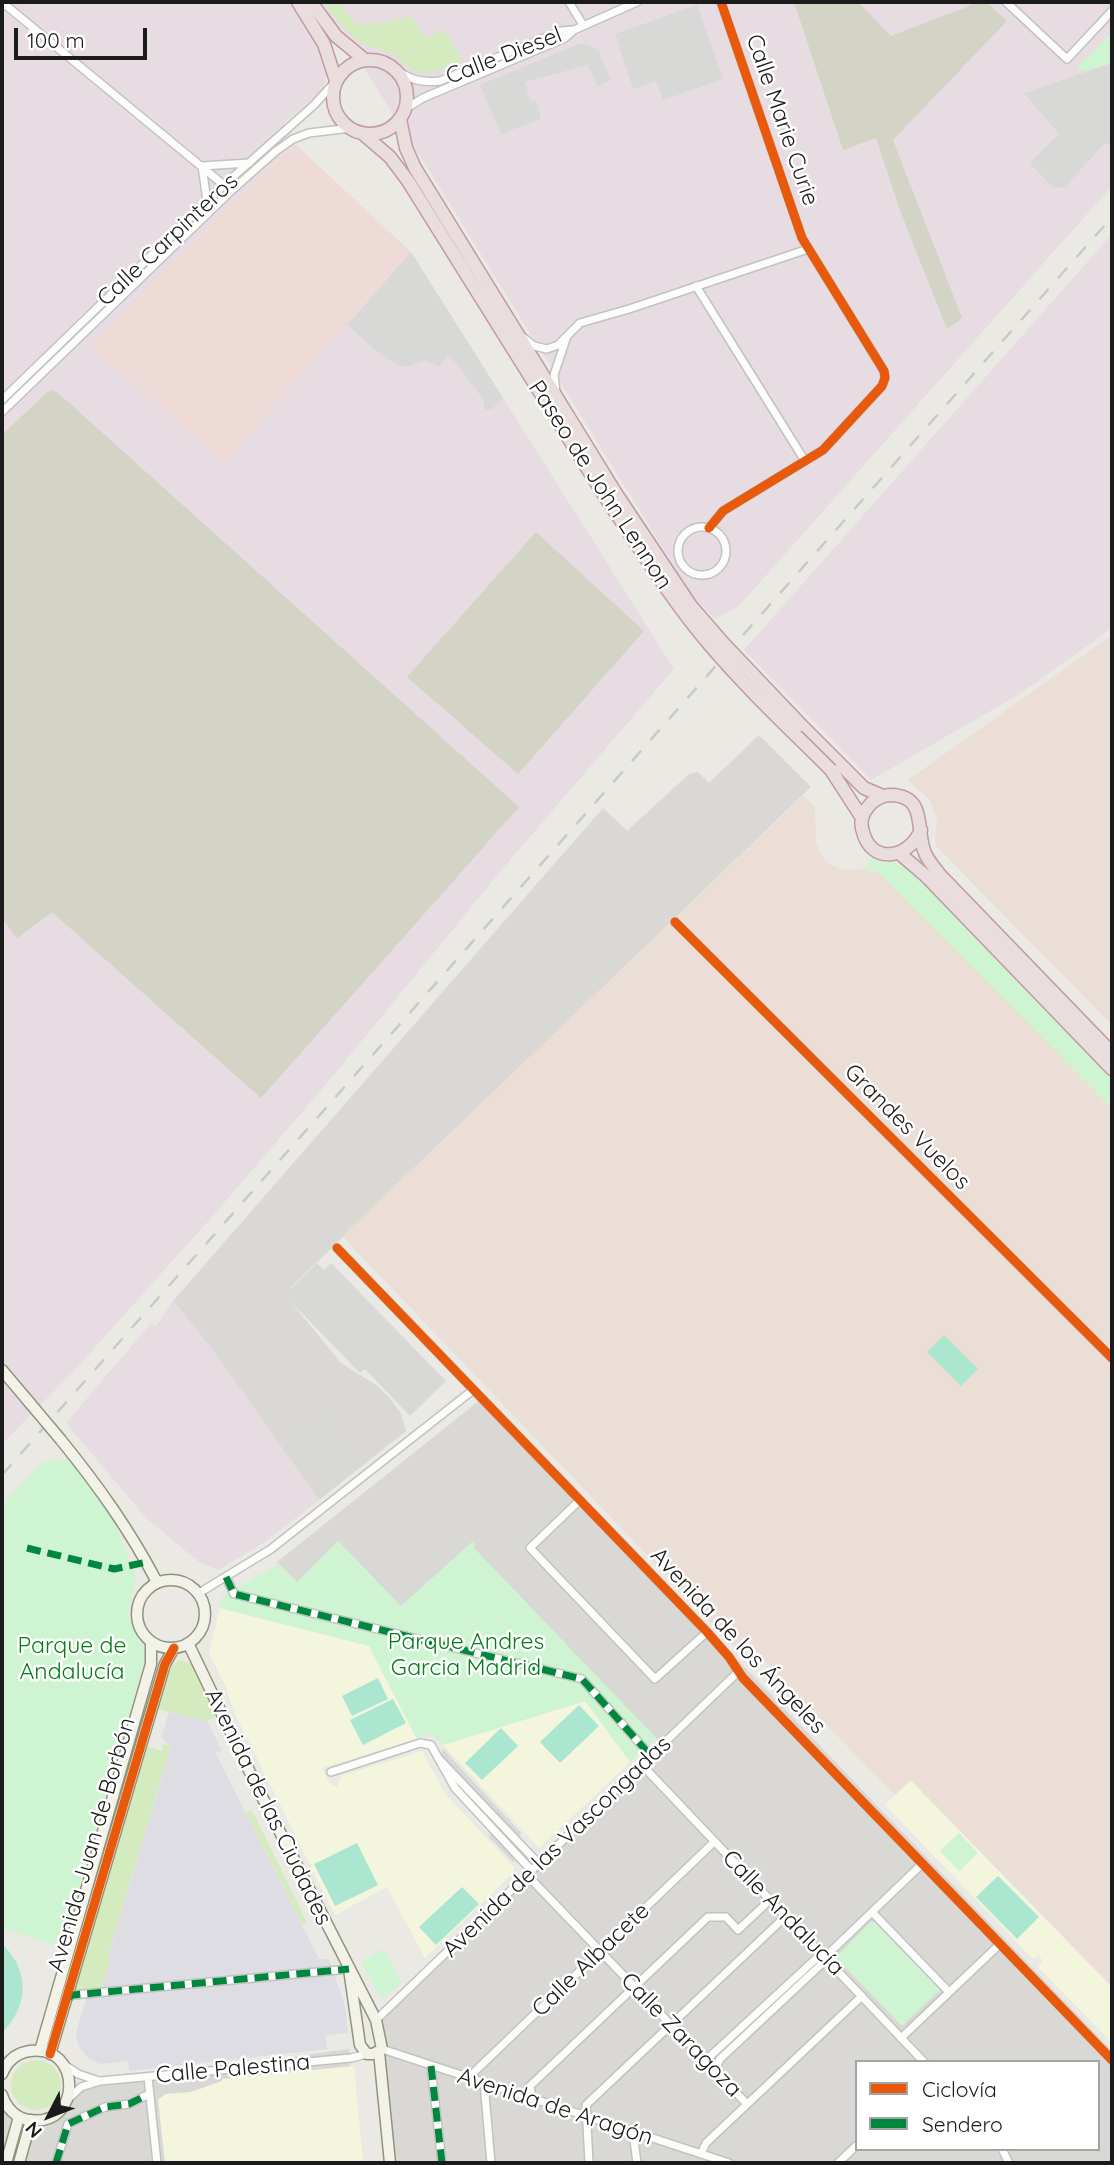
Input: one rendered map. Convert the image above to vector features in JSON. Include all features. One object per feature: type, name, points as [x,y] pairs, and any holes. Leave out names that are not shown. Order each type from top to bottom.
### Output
[{"type":"highway","points":[[298,2],[324,44],[336,81]]},
{"type":"highway","points":[[311,2],[336,36],[365,60]]},
{"type":"highway","points":[[365,60],[382,61],[396,70],[407,92],[403,114],[385,131],[374,134],[357,131],[340,119],[335,108],[333,90],[336,81],[350,65],[365,60]]},
{"type":"highway","name":"Paseo de John Lennon","points":[[403,114],[406,148],[415,168],[558,403],[610,495]]},
{"type":"highway","name":"Paseo de John Lennon","points":[[357,131],[390,157],[408,181],[684,614],[732,671],[836,768],[864,788],[883,796]]},
{"type":"highway","name":"Paseo de John Lennon","points":[[836,768],[862,818]]},
{"type":"highway","points":[[921,830],[916,842],[899,853],[881,853],[869,845],[862,828],[862,818],[866,808],[883,796],[900,796],[909,801],[920,817],[926,855],[940,875],[1112,1053]]},
{"type":"highway","points":[[899,853],[926,876],[1112,1069]]},
{"type":"street","points":[[2,2],[231,191]]},
{"type":"street","points":[[569,2],[583,25]]},
{"type":"street","name":"Calle Diesel","points":[[403,114],[423,98],[565,37],[583,25],[637,2]]},
{"type":"street","name":"Calle Marie Curie","points":[[721,2],[808,250],[884,371],[882,386],[834,441],[805,461]]},
{"type":"street","points":[[1006,2],[1067,59],[1112,11]]},
{"type":"street","name":"Calle Diesel","points":[[396,70],[412,80],[424,83],[440,81],[561,31],[574,30]]},
{"type":"street","name":"Calle Carpinteros","points":[[2,400],[207,201],[314,105],[336,81]]},
{"type":"street","name":"Calle Carpinteros","points":[[2,412],[231,191],[293,139],[319,131],[357,131]]},
{"type":"street","points":[[202,166],[250,163]]},
{"type":"street","points":[[202,166],[207,201]]},
{"type":"street","points":[[515,331],[534,346],[547,349],[558,345],[580,323],[808,250]]},
{"type":"street","points":[[696,286],[805,461],[723,511],[709,528]]},
{"type":"street","points":[[558,403],[554,375],[569,332]]},
{"type":"street","points":[[693,528],[709,528],[722,537],[725,559],[716,572],[708,575],[693,574],[681,563],[678,555],[681,539],[693,528]]},
{"type":"street","name":"Grandes Vuelos","points":[[675,922],[1112,1358]]},
{"type":"street","name":"Avenida de los Ángeles","points":[[337,1248],[707,1632],[738,1672],[1112,2060]]},
{"type":"street","points":[[2,1370],[108,1499],[158,1582]]},
{"type":"street","points":[[199,1593],[271,1549],[473,1390]]},
{"type":"street","points":[[580,1500],[530,1548],[646,1670],[655,1679],[707,1632]]},
{"type":"street","points":[[226,1577],[234,1594],[582,1679],[651,1756]]},
{"type":"street","points":[[172,1579],[182,1581],[199,1593],[206,1613],[205,1623],[200,1633],[188,1643],[166,1649],[151,1642],[143,1634],[137,1613],[144,1592],[158,1582],[172,1579]]},
{"type":"street","name":"Avenida Juan de Borbón","points":[[45,2052],[151,1664],[151,1642]]},
{"type":"street","name":"Avenida de las Ciudades","points":[[188,1643],[374,2017],[381,2050],[390,2163]]},
{"type":"street","name":"Avenida Juan de Borbón","points":[[45,2052],[66,1998],[162,1672],[174,1648]]},
{"type":"street","name":"Avenida de las Vascongadas","points":[[374,2017],[530,1873],[738,1672]]},
{"type":"street","points":[[331,1772],[420,1744],[431,1745],[438,1758],[539,1864]]},
{"type":"street","name":"Calle Zaragoza","points":[[438,1758],[455,1788],[530,1873],[747,2104]]},
{"type":"street","name":"Calle Andalucía","points":[[642,1765],[922,2060]]},
{"type":"street","name":"Calle Albacete","points":[[468,2078],[714,1842]]},
{"type":"street","points":[[715,2070],[720,2059],[922,1864]]},
{"type":"street","points":[[532,2099],[530,2085],[708,1917],[726,1917],[738,1930],[770,1900]]},
{"type":"street","points":[[872,1912],[948,1992]]},
{"type":"street","points":[[589,2163],[586,2105],[786,1916]]},
{"type":"street","points":[[901,2038],[1000,1944]]},
{"type":"street","points":[[706,2060],[825,1956]]},
{"type":"street","points":[[66,1998],[349,1969]]},
{"type":"street","name":"Avenida de las Ciudades","points":[[349,1969],[360,2045],[367,2054]]},
{"type":"street","points":[[695,2163],[697,2153],[703,2146],[862,1996]]},
{"type":"street","points":[[356,2016],[359,2013],[374,2017]]},
{"type":"street","points":[[367,2054],[381,2050]]},
{"type":"street","name":"Avenida de Aragón","points":[[381,2050],[729,2163]]},
{"type":"street","points":[[2,2074],[17,2055],[26,2051],[45,2052],[61,2062],[70,2082],[66,2102],[51,2116],[31,2120],[19,2117],[10,2110],[2,2095]]},
{"type":"street","name":"Calle Palestina","points":[[66,2102],[82,2087],[100,2081],[351,2058],[367,2054]]},
{"type":"street","name":"Calle Palestina","points":[[61,2062],[78,2074],[100,2081]]},
{"type":"street","points":[[431,2066],[442,2163]]},
{"type":"street","points":[[148,2077],[157,2163]]},
{"type":"street","points":[[484,2083],[491,2163]]},
{"type":"street","points":[[56,2163],[68,2124],[105,2107],[129,2104],[145,2096]]},
{"type":"street","points":[[6,2163],[19,2117]]},
{"type":"street","points":[[19,2163],[31,2120]]},
{"type":"street","points":[[633,2132],[637,2163]]},
{"type":"street","points":[[838,2163],[855,2147]]},
{"type":"shaded area","points":[[2,2],[290,2],[316,44],[326,69],[325,89],[284,123],[294,143],[90,346],[224,463],[411,252],[674,669],[504,867],[333,1076],[211,1218],[73,1372],[2,1444]]},
{"type":"shaded area","points":[[321,2],[1112,2],[1112,186],[738,607],[715,619],[692,595],[417,151]]},
{"type":"shaded area","points":[[794,2],[858,2],[891,36],[974,2],[987,2],[1007,21],[893,140],[962,318],[947,329],[901,213],[876,138],[843,150]]},
{"type":"shaded area","points":[[697,5],[723,79],[663,100],[656,81],[633,89],[615,34]]},
{"type":"shaded area","points":[[581,43],[592,46],[599,52],[611,80],[597,86],[588,65],[525,82],[530,101],[536,100],[541,119],[501,134],[480,85]]},
{"type":"shaded area","points":[[1112,63],[1112,147],[1105,143],[1065,187],[1053,188],[1030,163],[1059,134],[1024,93]]},
{"type":"shaded area","points":[[294,143],[411,252],[224,463],[89,345]]},
{"type":"shaded area","points":[[1112,234],[1112,628],[1018,695],[871,780],[744,650]]},
{"type":"shaded area","points":[[411,252],[503,398],[492,409],[485,410],[483,399],[448,356],[439,366],[425,361],[404,367],[386,359],[347,325]]},
{"type":"shaded area","points":[[52,390],[519,807],[261,1098],[52,912],[17,938],[2,918],[2,435]]},
{"type":"shaded area","points":[[536,532],[644,631],[518,774],[407,677]]},
{"type":"shaded area","points":[[1112,635],[1112,1025],[937,847],[937,820],[930,800],[908,780]]},
{"type":"shaded area","points":[[759,735],[811,787],[290,1288],[297,1296],[291,1302],[341,1363],[376,1385],[390,1398],[401,1414],[406,1431],[319,1500],[210,1347],[173,1301],[603,808],[627,831],[689,774],[698,772],[709,783]]},
{"type":"shaded area","points":[[803,796],[815,807],[816,844],[826,862],[842,870],[865,869],[879,873],[1112,1108],[1112,1987],[911,1780],[895,1795],[749,1645],[741,1653],[342,1236]]},
{"type":"shaded area","points":[[317,1263],[324,1270],[331,1263],[446,1381],[410,1416],[365,1369],[360,1373],[291,1302],[297,1296],[290,1289]]},
{"type":"shaded area","points":[[173,1301],[210,1346],[319,1500],[265,1542],[218,1570],[199,1562],[146,1518],[66,1423],[151,1323],[156,1326]]},
{"type":"shaded area","points":[[485,1396],[1112,2051],[1112,2163],[390,2163],[376,2020],[662,1745],[472,1546],[473,1542],[401,1607],[338,1541],[297,1582],[277,1562]]},
{"type":"shaded area","points":[[324,1419],[360,1467],[335,1487],[298,1438]]},
{"type":"shaded area","points":[[220,1608],[369,1646],[417,1739],[322,1768],[329,1783],[337,1787],[341,1776],[422,1751],[445,1794],[515,1868],[511,1875],[425,1958],[387,1887],[335,1915],[236,1716],[225,1685],[209,1653]]},
{"type":"shaded area","points":[[585,1701],[630,1762],[539,1848],[443,1745]]},
{"type":"shaded area","points":[[169,1712],[207,1721],[222,1751],[215,1752],[319,1959],[329,1959],[345,2006],[348,2033],[326,2035],[327,2049],[129,2071],[128,2061],[100,2064],[88,2058],[78,2045],[76,2032],[88,1994],[100,1993],[111,1958],[108,1957],[171,1747],[161,1738]]},
{"type":"shaded area","points":[[443,1749],[521,1833],[519,1839],[528,1849],[513,1862],[489,1837],[492,1826],[464,1796],[471,1790],[441,1756]]},
{"type":"shaded area","points":[[910,1780],[1112,1987],[1112,2043],[1038,1967],[1043,1961],[1038,1955],[1033,1959],[885,1805]]},
{"type":"shaded area","points":[[349,2049],[359,2163],[2,2163],[2,2103],[24,2126],[56,2119],[86,2086]]},
{"type":"shaded area","points":[[354,2066],[363,2163],[165,2163],[158,2100],[165,2094],[191,2092],[222,2079]]},
{"type":"green space","points":[[322,2],[337,2],[357,24],[381,23],[411,16],[426,39],[444,29],[463,61],[430,73],[416,73],[392,54],[364,45],[352,37]]},
{"type":"green space","points":[[1112,32],[1112,63],[1082,72],[1077,67]]},
{"type":"green space","points":[[871,858],[895,863],[920,877],[1112,1075],[1112,1108],[879,873],[865,869]]},
{"type":"green space","points":[[944,1335],[978,1369],[961,1386],[927,1352]]},
{"type":"green space","name":"Parque de Andalucía","points":[[71,1459],[113,1520],[136,1577],[128,1615],[146,1655],[62,1947],[2,1928],[2,1508],[43,1462]]},
{"type":"green space","name":"Parque Andres Garcia Madrid","points":[[338,1541],[401,1606],[472,1542],[475,1544],[473,1547],[656,1738],[630,1762],[585,1701],[443,1745],[431,1734],[417,1739],[369,1646],[220,1608],[222,1597],[279,1564],[297,1582]]},
{"type":"green space","points":[[180,1660],[191,1664],[195,1669],[217,1716],[207,1721],[158,1709],[170,1667]]},
{"type":"green space","points":[[378,1678],[388,1699],[352,1716],[342,1696]]},
{"type":"green space","points":[[393,1699],[406,1723],[363,1745],[350,1720]]},
{"type":"green space","points":[[579,1705],[599,1726],[560,1763],[540,1742]]},
{"type":"green space","points":[[501,1728],[518,1746],[482,1780],[465,1763]]},
{"type":"green space","points":[[163,1744],[171,1746],[108,1956],[111,1958],[100,1993],[73,1995],[147,1746],[161,1751]]},
{"type":"green space","points":[[252,1810],[307,1922],[302,1925],[246,1813]]},
{"type":"green space","points":[[959,1833],[978,1853],[959,1871],[940,1851]]},
{"type":"green space","points":[[357,1843],[378,1885],[335,1906],[314,1864]]},
{"type":"green space","points":[[998,1876],[1039,1917],[1017,1939],[976,1897]]},
{"type":"green space","points":[[462,1887],[479,1904],[436,1945],[419,1927]]},
{"type":"green space","points":[[871,1922],[876,1922],[941,1989],[902,2026],[837,1959]]},
{"type":"green space","points":[[2,1944],[18,1965],[23,1988],[17,2011],[2,2033]]},
{"type":"green space","points":[[383,1949],[402,1982],[382,1999],[361,1962]]},
{"type":"green space","points":[[36,2060],[54,2067],[61,2085],[54,2103],[36,2110],[18,2103],[11,2085],[18,2067]]},
{"type":"railway","points":[[2,1475],[1112,217]]},
{"type":"marked path","points":[[27,1548],[114,1569],[147,1562]]},
{"type":"marked path","points":[[226,1577],[234,1594],[582,1679],[651,1756]]},
{"type":"marked path","points":[[67,1998],[73,1995],[349,1969]]},
{"type":"marked path","points":[[431,2066],[442,2163]]},
{"type":"marked path","points":[[56,2163],[68,2124],[105,2107],[129,2104],[145,2096]]},
{"type":"cycle path","points":[[709,528],[723,511],[823,450],[882,386],[885,378],[884,371],[802,238],[721,2]]},
{"type":"cycle path","points":[[675,922],[1112,1358]]},
{"type":"cycle path","points":[[337,1248],[707,1632],[743,1678],[1112,2060]]},
{"type":"cycle path","points":[[50,2054],[165,1664],[174,1648]]}]
